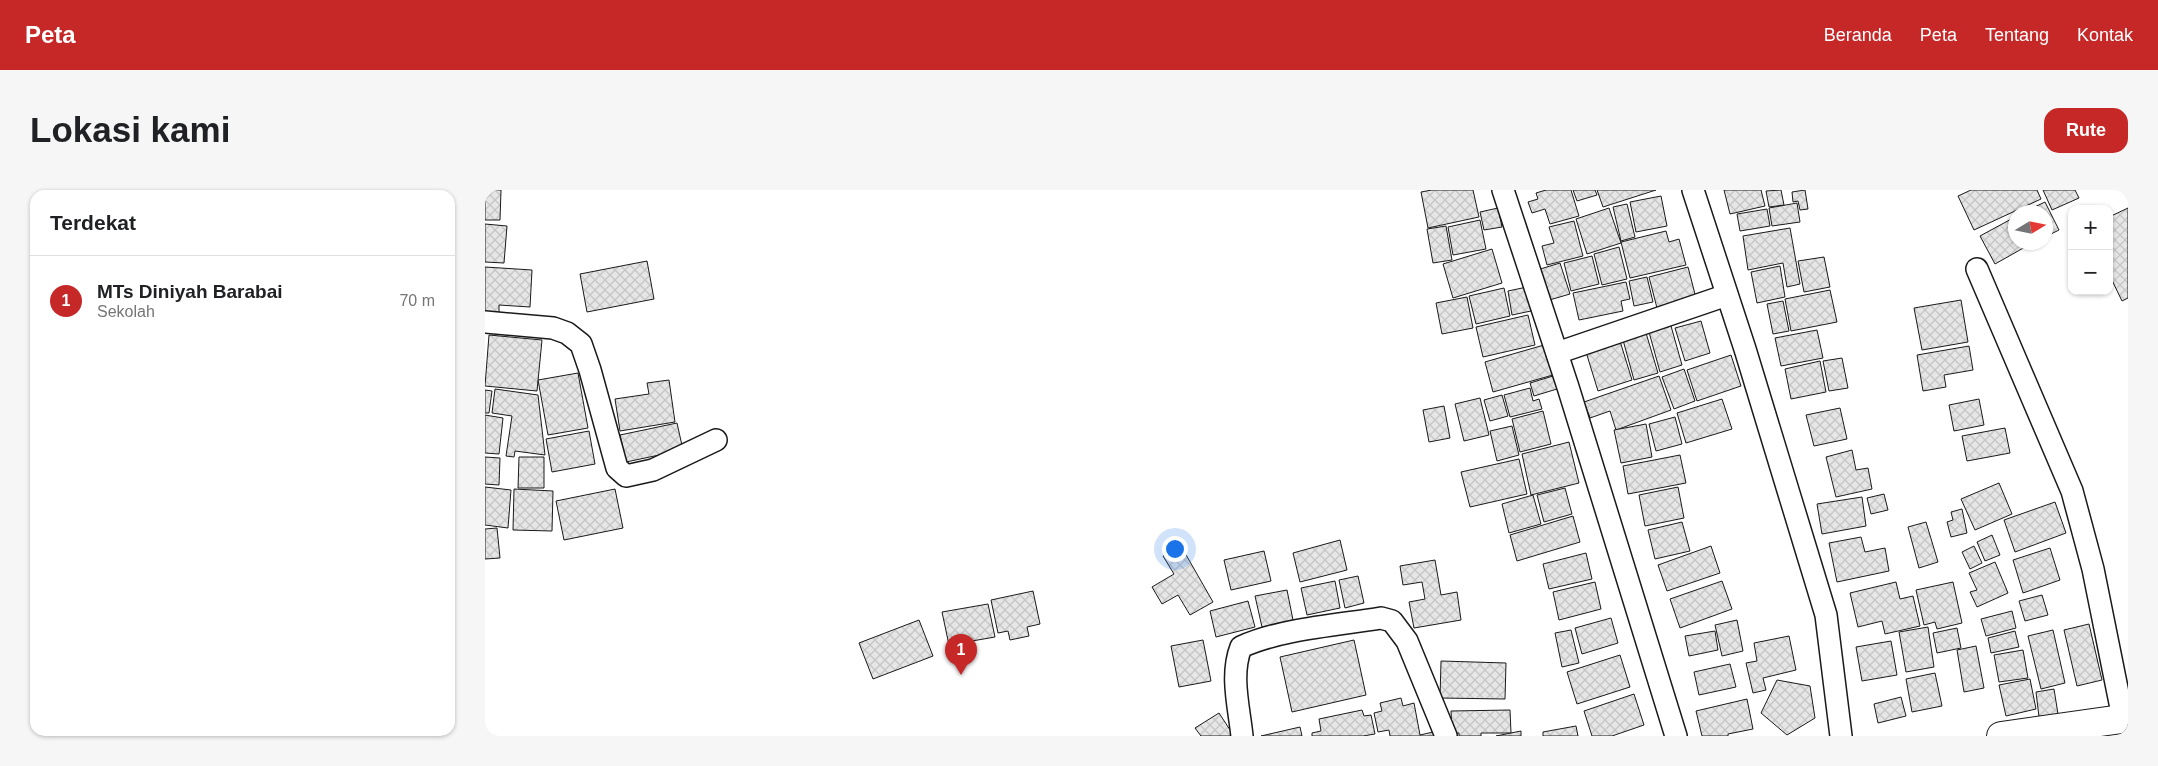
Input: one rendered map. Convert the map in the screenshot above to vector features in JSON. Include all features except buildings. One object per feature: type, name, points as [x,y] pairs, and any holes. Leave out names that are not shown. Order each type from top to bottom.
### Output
[{"type":"street","points":[[1503,190],[1557,353],[1676,736]]},
{"type":"street","points":[[1693,190],[1825,615],[1841,736]]},
{"type":"street","points":[[1977,269],[2072,492],[2093,569],[2125,718],[2001,736]]},
{"type":"street","points":[[1557,353],[1727,295]]},
{"type":"street","points":[[485,322],[553,328],[567,332],[581,344],[617,468],[626,476],[653,470],[716,440]]},
{"type":"street","points":[[1242,736],[1235,673],[1236,661],[1241,648],[1253,642],[1308,630],[1381,618],[1392,621],[1407,641],[1446,736]]},
{"type":"place","name":"MTs Diniyah Barabai","points":[[961,675]]}]
